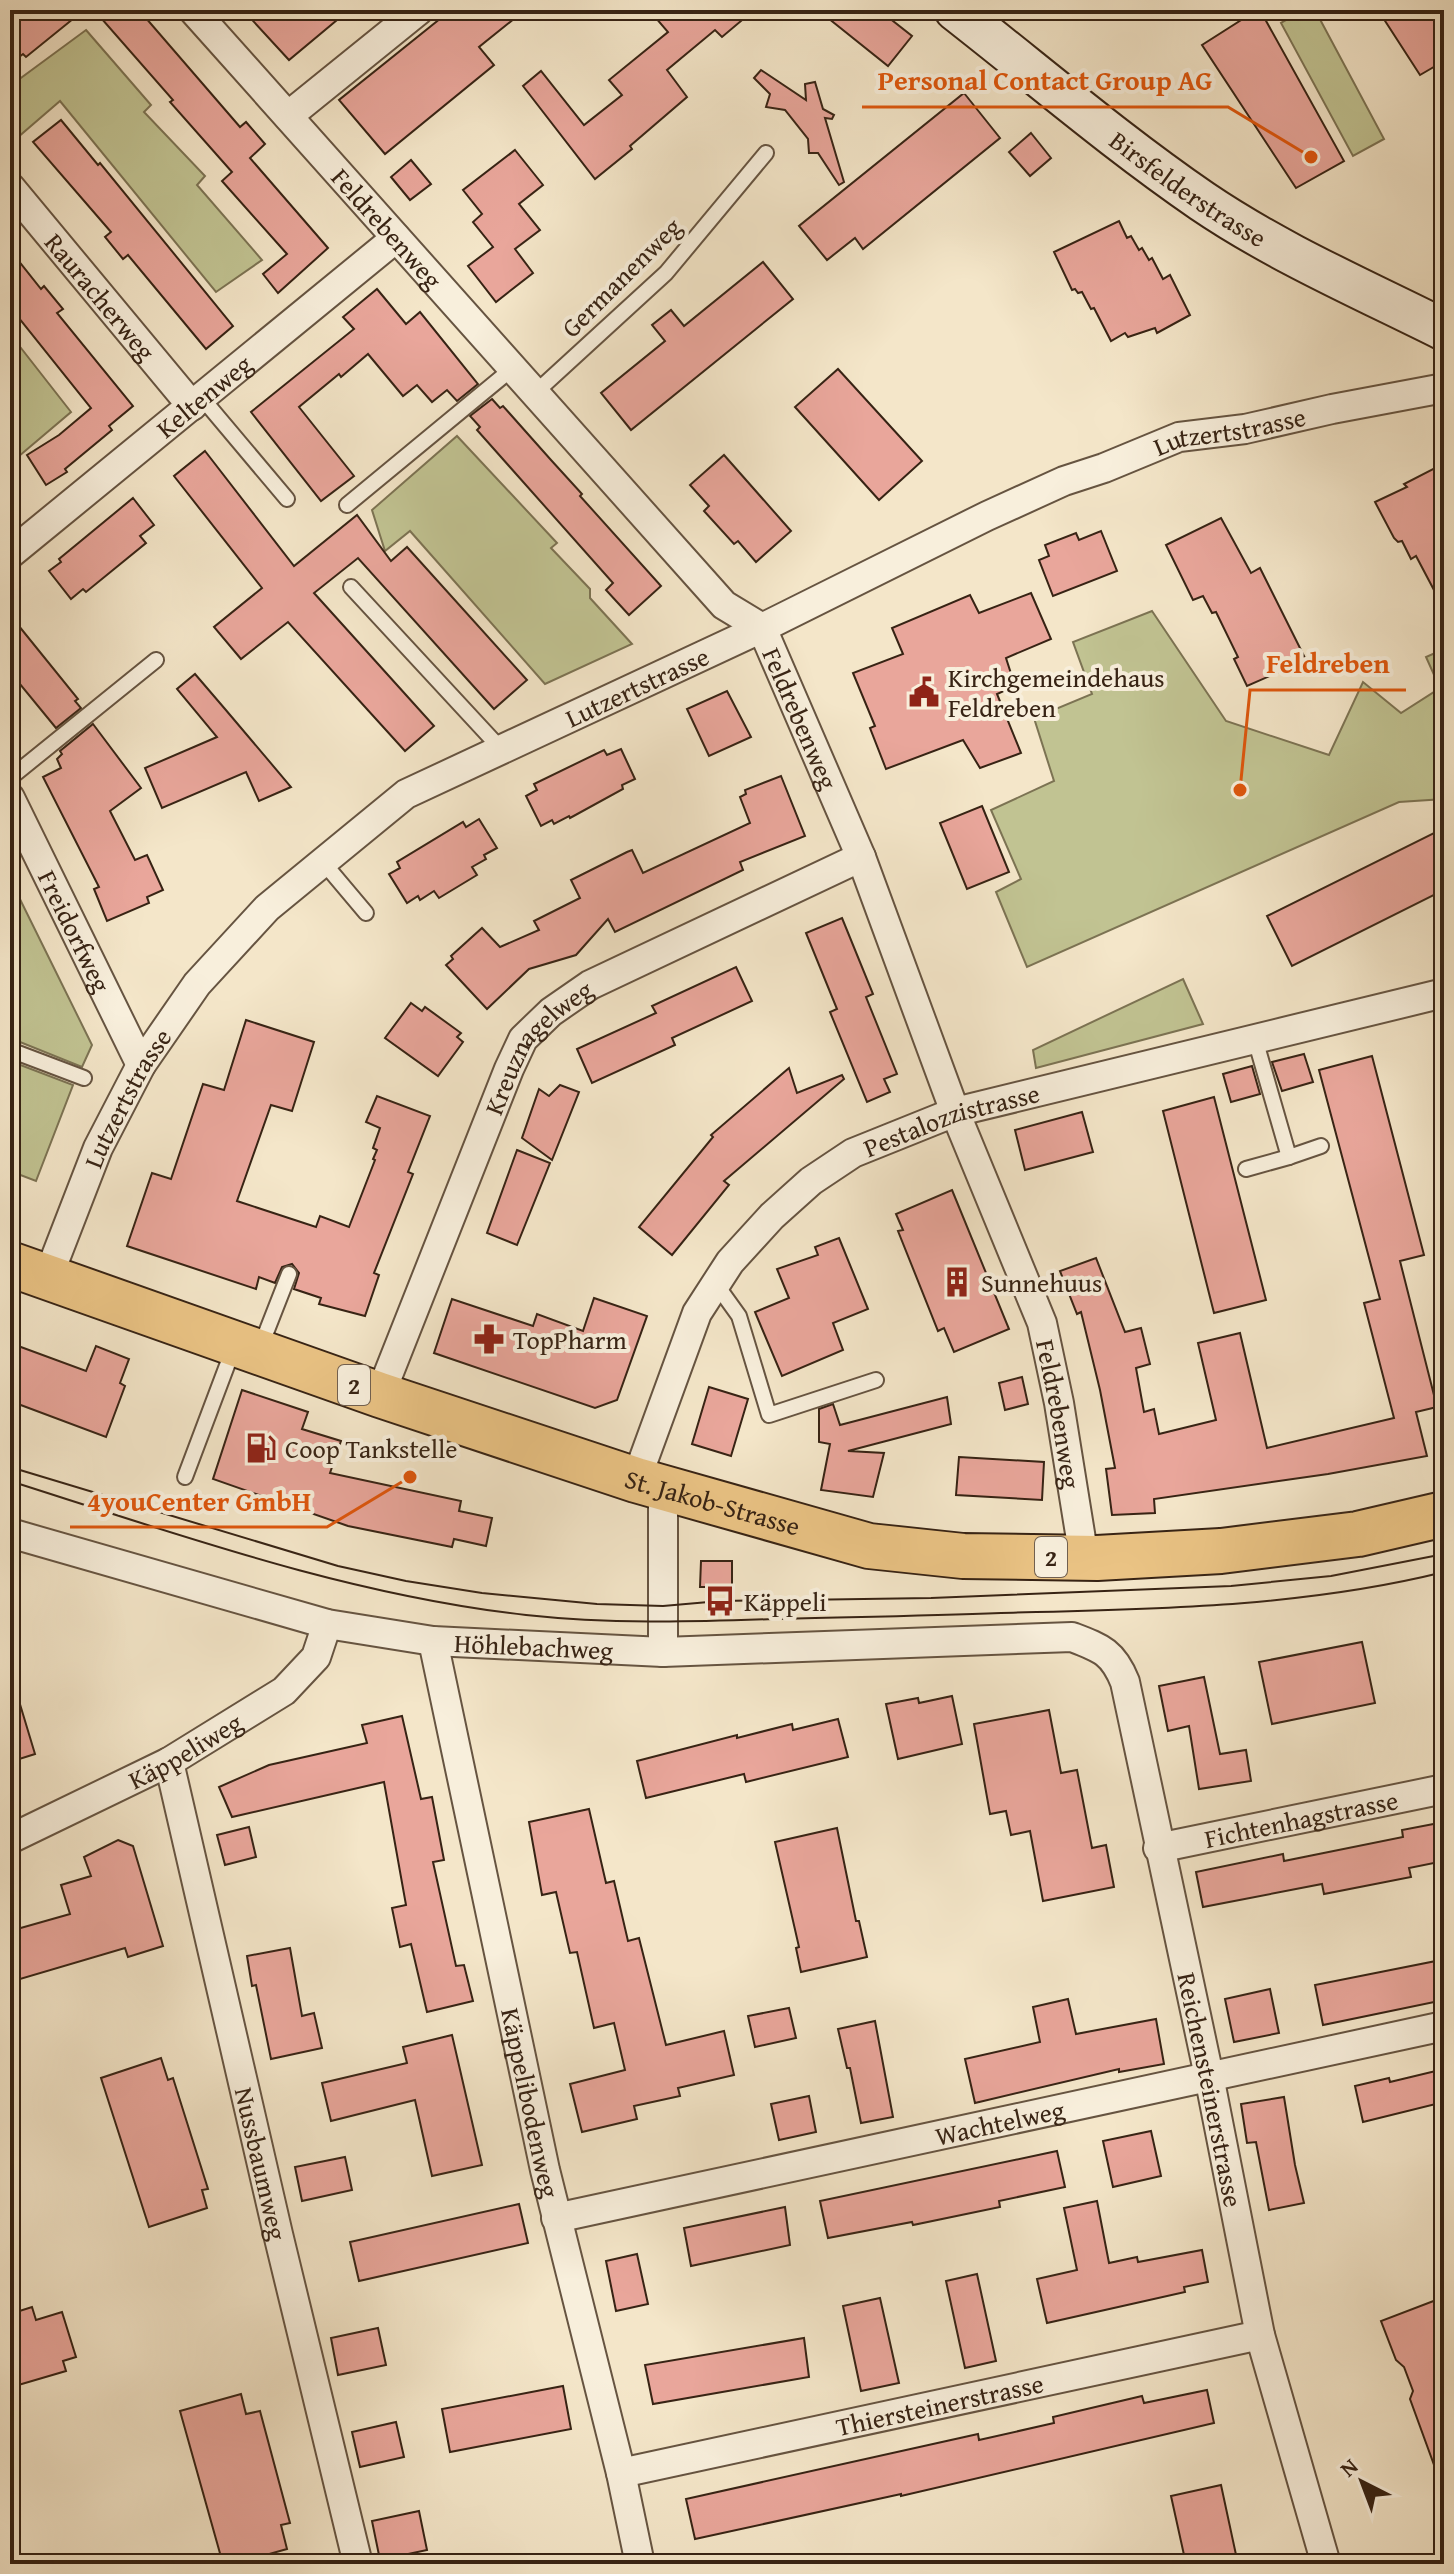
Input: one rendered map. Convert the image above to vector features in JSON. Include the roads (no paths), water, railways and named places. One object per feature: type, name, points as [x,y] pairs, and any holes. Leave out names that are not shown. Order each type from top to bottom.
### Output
[{"type":"main road","name":"Birsfelderstrasse","points":[[955,10],[1138,155],[1204,202],[1291,254],[1444,330]]},
{"type":"main road","name":"St. Jakob-Strasse","points":[[29,1270],[380,1395],[649,1483],[869,1546],[963,1556],[1084,1558],[1221,1551],[1358,1534],[1444,1514]]},
{"type":"street","name":"Feldrebenweg","points":[[193,10],[724,605],[762,628],[861,857],[955,1112],[1042,1323],[1059,1403],[1084,1558]]},
{"type":"street","points":[[288,116],[419,10]]},
{"type":"street","name":"Rauracherweg","points":[[10,187],[197,402]]},
{"type":"street","name":"Keltenweg","points":[[10,554],[396,238]]},
{"type":"street","name":"Lutzertstrasse","points":[[29,1270],[141,1065],[197,984],[267,908],[406,794],[762,628],[1064,481],[1179,437],[1245,429],[1444,388]]},
{"type":"street","name":"Freidorfweg","points":[[10,798],[141,1065]]},
{"type":"street","name":"Kreuznagelweg","points":[[380,1395],[523,1039],[551,1012],[590,985],[861,857]]},
{"type":"street","name":"Pestalozzistrasse","points":[[649,1483],[697,1313],[730,1262],[772,1216],[811,1181],[853,1153],[955,1112],[1444,993]]},
{"type":"street","points":[[649,1483],[663,1652]]},
{"type":"street","name":"Höhlebachweg","points":[[10,1533],[327,1624],[433,1641],[663,1652],[1072,1637]]},
{"type":"street","name":"Käppeliweg","points":[[10,1839],[169,1762],[284,1691],[316,1657],[327,1624]]},
{"type":"street","name":"Reichensteinerstrasse","points":[[1072,1637],[1100,1648],[1116,1661],[1125,1682],[1209,2076],[1260,2335],[1326,2564]]},
{"type":"street","name":"Käppelibodenweg","points":[[433,1641],[556,2218],[621,2473],[640,2564]]},
{"type":"street","name":"Nussbaumweg","points":[[169,1762],[274,2219],[358,2564]]},
{"type":"street","name":"Fichtenhagstrasse","points":[[1158,1848],[1444,1789]]},
{"type":"street","name":"Wachtelweg","points":[[556,2218],[1444,2026]]},
{"type":"street","name":"Thiersteinerstrasse","points":[[621,2473],[1260,2335]]},
{"type":"lane","name":"Germanenweg","points":[[535,393],[666,273],[766,153]]},
{"type":"lane","points":[[347,505],[513,368]]},
{"type":"lane","points":[[197,402],[287,499]]},
{"type":"lane","points":[[351,587],[501,749]]},
{"type":"lane","points":[[10,778],[156,660]]},
{"type":"lane","points":[[323,862],[366,913]]},
{"type":"lane","points":[[1255,1039],[1289,1157]]},
{"type":"lane","points":[[10,1050],[84,1078]]},
{"type":"lane","points":[[1246,1169],[1321,1146]]},
{"type":"lane","points":[[185,1477],[247,1347],[289,1274]]},
{"type":"lane","points":[[716,1284],[739,1316],[769,1415],[876,1380]]},
{"type":"tram line","points":[[10,1467],[338,1566],[482,1593],[597,1604],[663,1606],[720,1601],[931,1598],[1231,1586],[1331,1576],[1444,1554]]},
{"type":"tram line","points":[[10,1481],[201,1542],[329,1578],[460,1606],[588,1620],[712,1621],[1168,1608],[1334,1593],[1444,1572]]},
{"type":"place","name":"Personal Contact Group AG","points":[[1311,157]]},
{"type":"place","name":"Kirchgemeindehaus Feldreben","points":[[924,692]]},
{"type":"place","name":"Feldreben","points":[[1240,790]]},
{"type":"place","name":"Sunnehuus","points":[[957,1282]]},
{"type":"place","name":"TopPharm","points":[[489,1339]]},
{"type":"place","name":"Coop Tankstelle","points":[[261,1448]]},
{"type":"place","name":"4youCenter GmbH","points":[[410,1477]]},
{"type":"place","name":"Käppeli","points":[[720,1601]]}]
